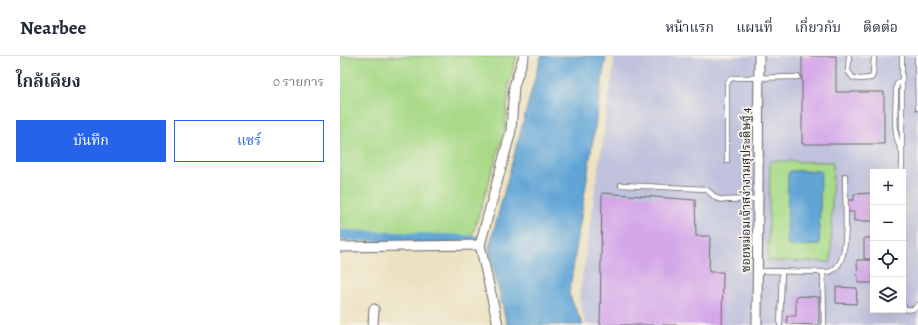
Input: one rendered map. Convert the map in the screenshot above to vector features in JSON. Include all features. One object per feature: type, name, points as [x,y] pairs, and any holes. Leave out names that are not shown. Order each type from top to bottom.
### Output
[{"type":"street","points":[[498,325],[480,245],[510,131],[514,86],[524,56]]},
{"type":"street","name":"ซอยหม่อมเจ้าสง่างามสุประดิษฐ์ 4","points":[[757,325],[759,56]]},
{"type":"street","points":[[340,247],[480,245]]},
{"type":"street","points":[[373,325],[374,309]]},
{"type":"lane","points":[[850,56],[848,71],[853,78],[860,79],[871,78],[873,75],[874,56]]},
{"type":"lane","points":[[902,56],[902,80],[897,84],[896,90],[896,135],[902,152],[902,169]]},
{"type":"lane","points":[[917,56],[918,108]]},
{"type":"lane","points":[[727,161],[727,84],[729,80],[733,78],[758,77],[798,78]]},
{"type":"lane","points":[[757,271],[823,272],[834,269],[841,261],[845,244],[845,176]]},
{"type":"lane","points":[[621,185],[706,189],[716,198],[723,200],[758,199]]},
{"type":"lane","points":[[780,325],[782,271]]},
{"type":"lane","points":[[823,272],[824,325]]},
{"type":"lane","points":[[906,309],[911,310],[918,305]]},
{"type":"shaded area","points":[[615,56],[918,56],[918,325],[586,325],[579,298]]},
{"type":"green space","points":[[340,56],[517,56],[509,84],[505,129],[470,243],[340,239]]},
{"type":"green space","points":[[770,161],[833,162],[831,262],[768,261]],"holes":[[[792,171],[820,171],[819,245],[791,246]]]},
{"type":"water","points":[[541,56],[606,56],[569,294],[583,325],[507,325],[489,248]]},
{"type":"water","points":[[791,171],[821,171],[819,245],[791,246],[787,244],[788,175]]},
{"type":"building","points":[[802,56],[836,56],[836,92],[884,92],[884,144],[802,144]]},
{"type":"building","points":[[602,193],[695,200],[696,236],[710,236],[709,272],[723,272],[722,325],[600,325]]},
{"type":"building","points":[[870,193],[870,221],[854,221],[854,212],[846,212],[846,200],[854,200],[854,194]]},
{"type":"building","points":[[864,238],[870,238],[870,259],[864,259]]},
{"type":"building","points":[[857,260],[870,260],[870,283],[858,283]]},
{"type":"building","points":[[836,287],[857,288],[856,304],[836,303]]},
{"type":"building","points":[[796,296],[819,297],[819,325],[787,324],[787,316],[796,316]]},
{"type":"waterway","points":[[340,235],[476,241]]}]
